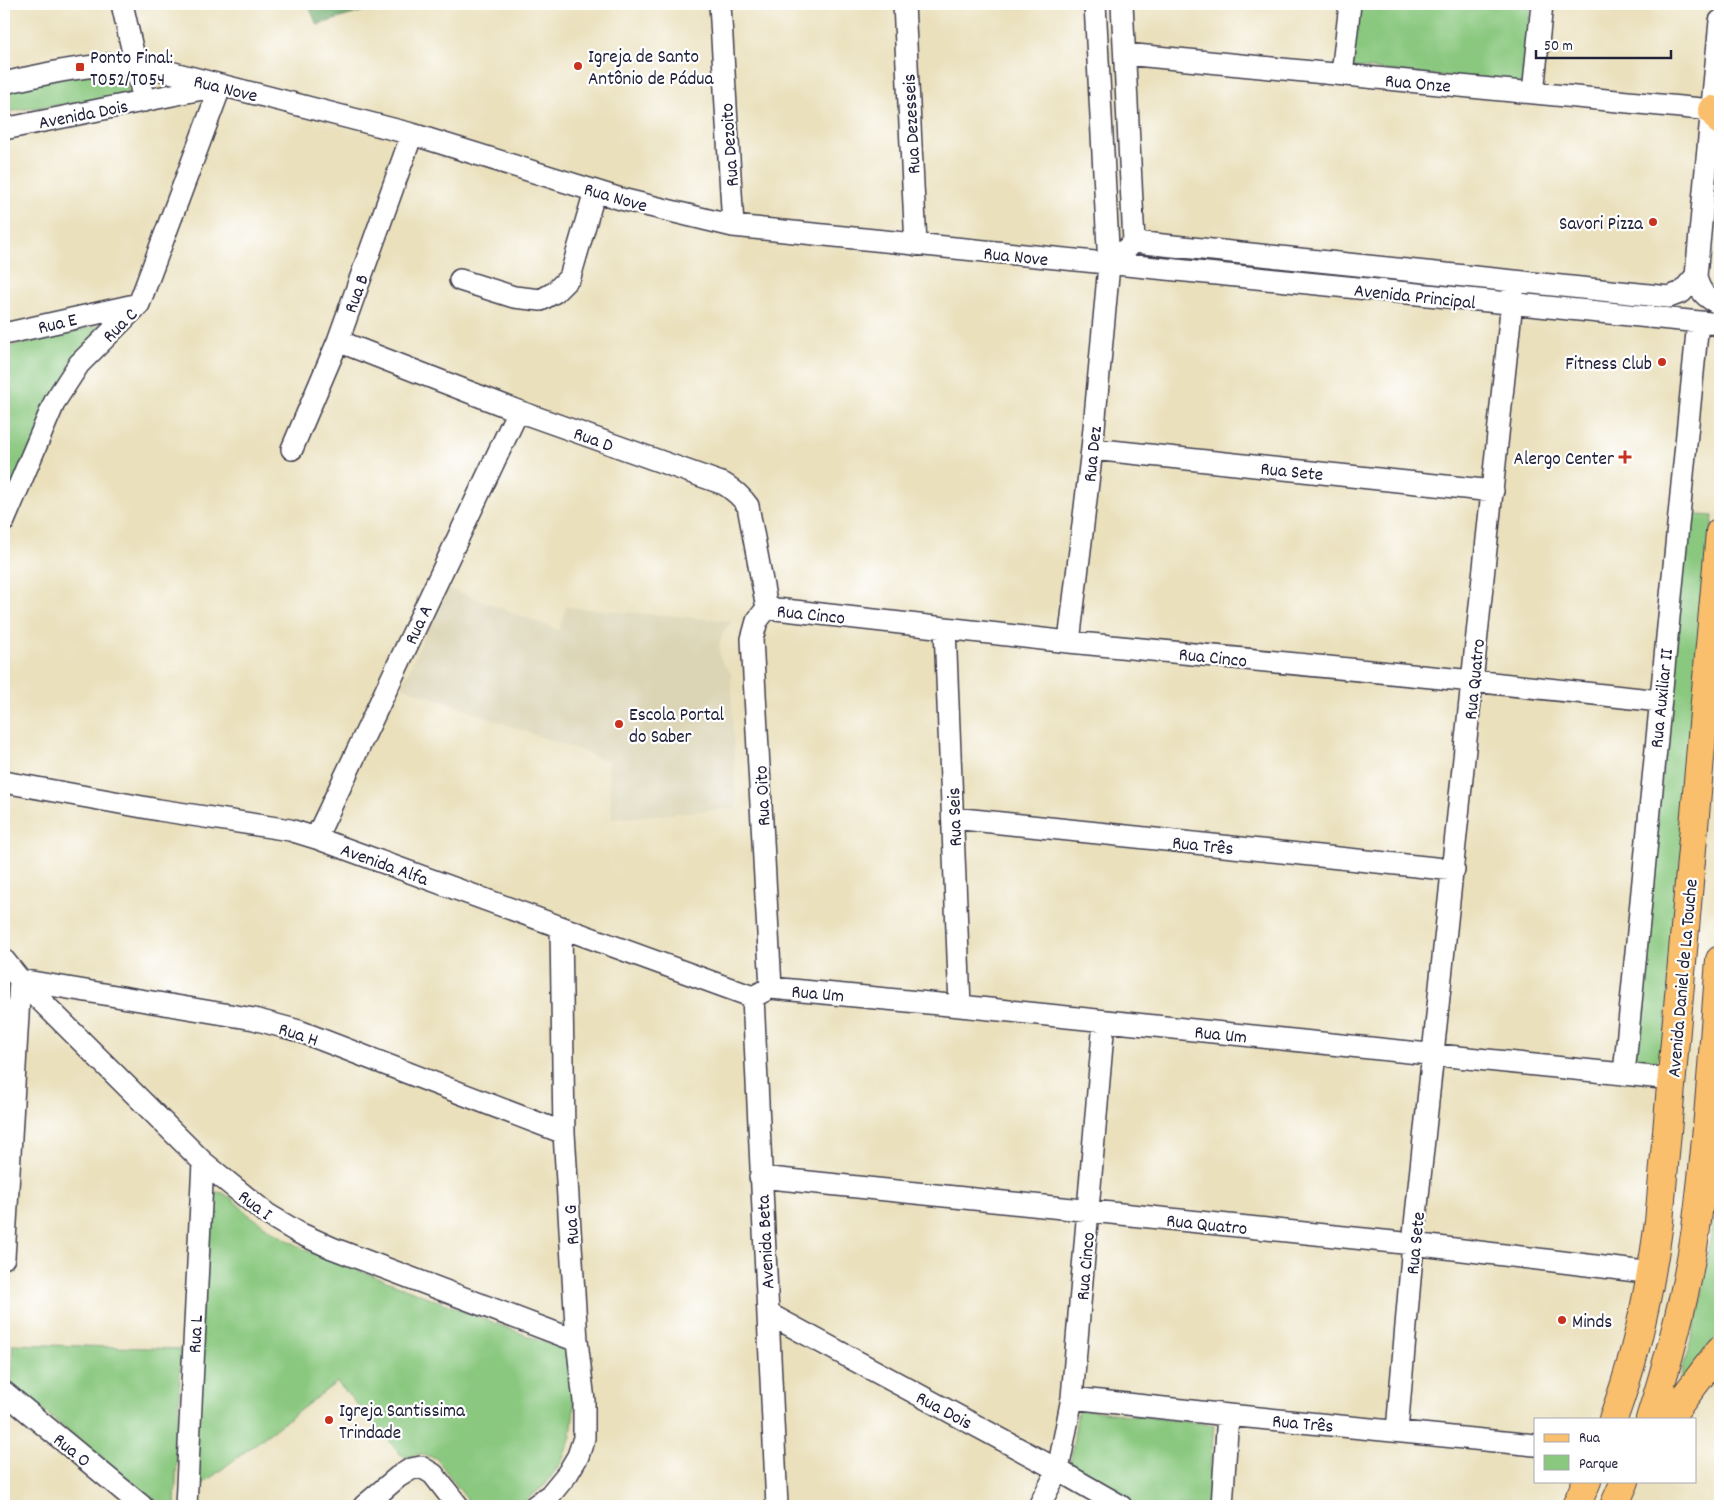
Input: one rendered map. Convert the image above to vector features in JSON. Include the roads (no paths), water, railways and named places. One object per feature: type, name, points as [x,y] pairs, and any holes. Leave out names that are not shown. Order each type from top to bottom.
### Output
[{"type":"main road","name":"Avenida Daniel de La Touche","points":[[1613,1418],[1639,1337],[1653,1272],[1672,1079],[1720,532]]},
{"type":"main road","name":"Avenida Daniel de La Touche","points":[[1650,1418],[1670,1354],[1684,1295],[1715,1104],[1713,1041],[1720,960]]},
{"type":"main road","points":[[1713,1041],[1720,1068]]},
{"type":"main road","points":[[1672,1079],[1715,1104]]},
{"type":"main road","points":[[1668,1117],[1692,1099],[1701,1098],[1715,1104]]},
{"type":"main road","points":[[1669,1418],[1720,1350]]},
{"type":"main road","points":[[1576,1506],[1588,1482]]},
{"type":"main road","points":[[1614,1506],[1625,1482]]},
{"type":"street","points":[[122,4],[144,101]]},
{"type":"street","name":"Rua Dezoito","points":[[720,4],[734,226]]},
{"type":"street","name":"Rua Dezesseis","points":[[904,4],[916,245]]},
{"type":"street","points":[[1095,4],[1109,264]]},
{"type":"street","points":[[1109,264],[1134,242],[1122,4]]},
{"type":"street","points":[[1342,74],[1350,4]]},
{"type":"street","points":[[1533,92],[1542,4]]},
{"type":"street","points":[[1720,21],[1716,116],[1696,276],[1702,292],[1708,298],[1720,304]]},
{"type":"street","name":"Rua Onze","points":[[1125,54],[1533,92],[1716,116]]},
{"type":"street","points":[[4,83],[80,67],[107,63],[136,63]]},
{"type":"street","name":"Rua Nove","points":[[136,63],[412,134],[595,191],[668,211],[734,226],[1109,264]]},
{"type":"street","name":"Avenida Dois","points":[[4,129],[221,85]]},
{"type":"street","name":"Rua C","points":[[4,521],[54,401],[78,364],[139,304],[221,85]]},
{"type":"street","name":"Rua B","points":[[292,449],[338,341],[412,134]]},
{"type":"street","points":[[460,280],[514,297],[541,300],[554,292],[570,277],[595,191]]},
{"type":"street","name":"Avenida Principal","points":[[1134,242],[1669,297],[1682,292],[1696,276]]},
{"type":"street","name":"Avenida Principal","points":[[1109,264],[1720,324]]},
{"type":"street","name":"Rua Dez","points":[[1069,642],[1092,449],[1109,264]]},
{"type":"street","name":"Rua Quatro","points":[[1434,1055],[1514,282]]},
{"type":"street","name":"Rua E","points":[[4,334],[139,304]]},
{"type":"street","name":"Rua Auxiliar II","points":[[1624,1074],[1698,322]]},
{"type":"street","name":"Rua D","points":[[338,341],[518,411],[724,484],[743,498],[748,506],[767,608]]},
{"type":"street","name":"Rua A","points":[[316,838],[518,411]]},
{"type":"street","name":"Rua Sete","points":[[1092,449],[1492,491]]},
{"type":"street","name":"Rua Cinco","points":[[767,608],[1069,642],[1473,681],[1660,702]]},
{"type":"street","name":"Rua Oito","points":[[762,992],[752,639],[758,621],[767,608]]},
{"type":"street","name":"Rua Seis","points":[[945,628],[960,1006]]},
{"type":"street","name":"Avenida Alfa","points":[[4,782],[159,810],[290,830],[561,927],[762,992]]},
{"type":"street","name":"Rua Três","points":[[953,818],[1454,870]]},
{"type":"street","name":"Rua G","points":[[535,1506],[550,1496],[568,1473],[578,1456],[584,1438],[584,1401],[577,1341],[564,1133],[561,927]]},
{"type":"street","name":"Rua I","points":[[4,960],[20,980],[203,1162],[267,1214],[299,1233],[332,1248],[577,1341]]},
{"type":"street","points":[[4,1258],[7,1155],[20,980]]},
{"type":"street","name":"Rua H","points":[[20,980],[254,1020],[299,1031],[564,1133]]},
{"type":"street","name":"Rua Um","points":[[762,992],[960,1006],[1672,1079]]},
{"type":"street","name":"Avenida Beta","points":[[762,992],[760,1177],[769,1314],[777,1506]]},
{"type":"street","name":"Rua Cinco","points":[[1039,1506],[1058,1470],[1072,1398],[1104,1021]]},
{"type":"street","name":"Rua Sete","points":[[1397,1431],[1413,1244],[1434,1055]]},
{"type":"street","name":"Rua L","points":[[186,1506],[203,1162]]},
{"type":"street","name":"Rua Quatro","points":[[760,1177],[1413,1244],[1653,1272]]},
{"type":"street","name":"Rua Dois","points":[[769,1314],[1122,1506]]},
{"type":"street","name":"Rua O","points":[[4,1392],[142,1506]]},
{"type":"street","name":"Rua Três","points":[[1072,1398],[1534,1445]]},
{"type":"street","points":[[1222,1506],[1228,1415]]},
{"type":"street","points":[[364,1506],[398,1477],[411,1469],[421,1468],[433,1474],[458,1506]]},
{"type":"place","name":"Igreja de Santo Antônio de Pádua","points":[[578,66]]},
{"type":"place","name":"Ponto Final: T052/T054","points":[[80,67]]},
{"type":"place","name":"Savori Pizza","points":[[1653,222]]},
{"type":"place","name":"Fitness Club","points":[[1662,362]]},
{"type":"place","name":"Alergo Center","points":[[1625,457]]},
{"type":"place","name":"Escola Portal do Saber","points":[[619,724]]},
{"type":"place","name":"Minds","points":[[1562,1320]]},
{"type":"place","name":"Igreja Santissima Trindade","points":[[329,1420]]}]
